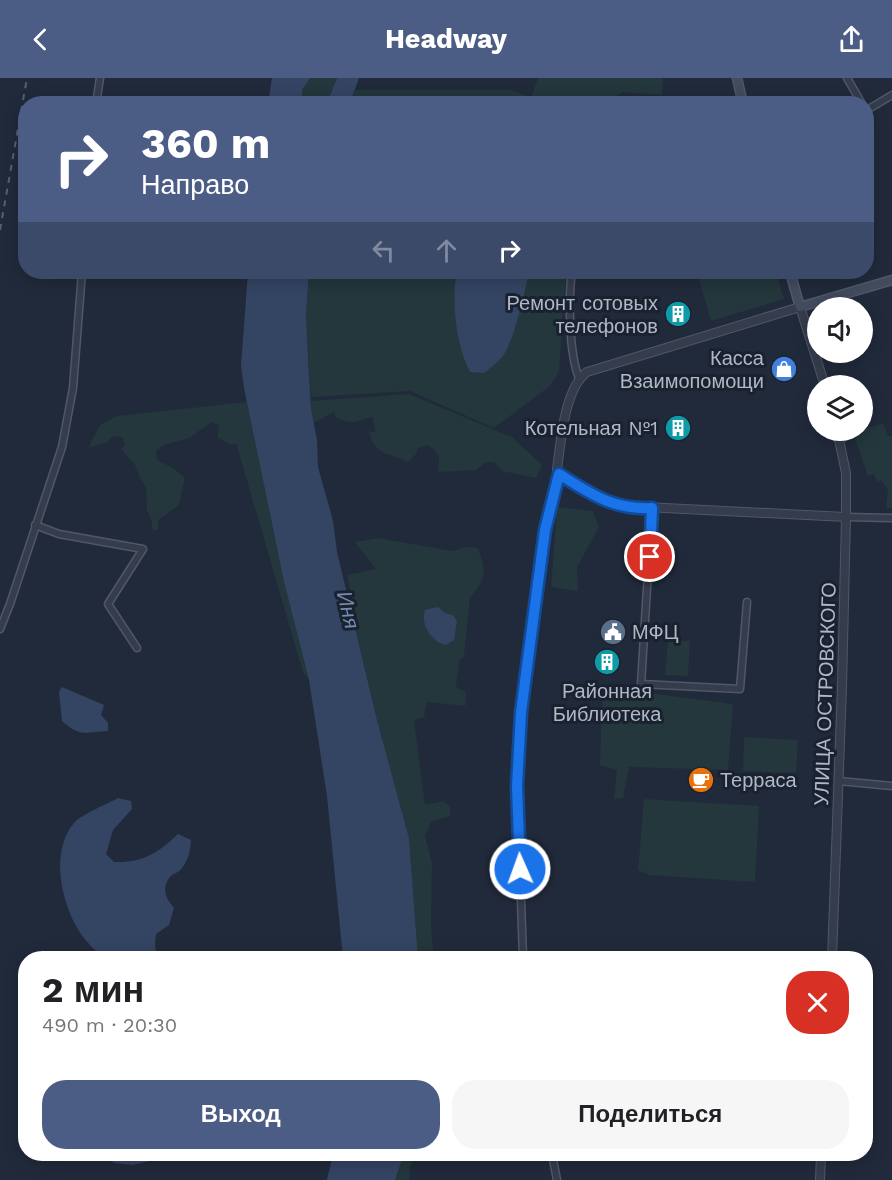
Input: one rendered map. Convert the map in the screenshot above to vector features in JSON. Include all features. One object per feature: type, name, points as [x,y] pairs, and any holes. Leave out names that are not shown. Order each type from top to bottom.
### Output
[{"type":"main road","points":[[737,78],[741,96]]},
{"type":"main road","points":[[792,279],[800,307],[892,280]]},
{"type":"street","points":[[97,96],[100,78]]},
{"type":"street","points":[[847,78],[857,96]]},
{"type":"street","points":[[874,106],[892,95]]},
{"type":"street","points":[[0,628],[62,447],[73,388],[81,279]]},
{"type":"street","points":[[571,279],[572,359],[579,378]]},
{"type":"street","points":[[822,375],[800,307],[587,372],[579,378],[569,401],[556,469],[559,474],[602,500],[625,507],[892,518]]},
{"type":"street","name":"УЛИЦА ОСТРОВСКОГО","points":[[832,951],[846,517],[846,473],[839,441]]},
{"type":"street","points":[[522,951],[518,797],[519,736],[545,530],[559,474]]},
{"type":"street","points":[[652,508],[641,684],[740,689],[747,602]]},
{"type":"street","points":[[35,525],[59,534],[143,549],[108,604],[137,648]]},
{"type":"street","points":[[839,782],[892,786]]},
{"type":"street","points":[[553,1161],[557,1180]]},
{"type":"street","points":[[820,1180],[821,1161]]},
{"type":"green space","points":[[310,78],[337,78],[330,96],[302,96],[302,90]]},
{"type":"green space","points":[[538,78],[663,78],[662,95],[622,92],[617,96],[532,96]]},
{"type":"green space","points":[[355,90],[512,90],[526,96],[353,96]]},
{"type":"green space","points":[[308,279],[566,279],[559,371],[550,386],[494,428],[410,391],[311,397],[306,314]]},
{"type":"green space","points":[[699,279],[778,279],[784,299],[711,321]]},
{"type":"green space","points":[[409,394],[512,437],[542,465],[536,478],[502,471],[494,462],[486,462],[476,470],[438,472],[438,457],[428,445],[418,448],[416,454],[408,462],[375,446],[369,433],[376,431],[372,417],[350,422],[335,417],[334,412],[313,423],[310,401]]},
{"type":"green space","points":[[247,402],[284,582],[309,680],[303,672],[236,443],[231,445],[217,437],[219,425],[212,422],[189,438],[164,445],[156,451],[157,460],[173,468],[185,478],[179,505],[158,520],[158,529],[153,531],[147,511],[146,487],[135,465],[121,449],[125,445],[123,438],[114,436],[107,442],[88,448],[100,425],[117,416]]},
{"type":"green space","points":[[883,423],[888,436],[892,436],[892,508],[886,508],[888,490],[881,480],[877,482],[874,474],[868,476],[856,441],[873,441],[873,426]]},
{"type":"green space","points":[[557,507],[593,511],[599,527],[577,567],[578,591],[551,587]]},
{"type":"green space","points":[[378,538],[452,551],[467,547],[477,548],[483,562],[484,574],[480,585],[470,597],[464,657],[460,659],[456,683],[457,688],[466,692],[465,706],[427,702],[424,717],[414,720],[425,805],[444,801],[450,807],[450,816],[431,822],[425,836],[432,864],[431,927],[433,951],[417,951],[409,838],[377,720],[351,609],[347,575],[376,569],[355,542]]},
{"type":"green space","points":[[668,640],[690,641],[688,676],[665,675]]},
{"type":"green space","points":[[612,688],[733,704],[728,770],[629,767],[623,798],[614,799],[617,770],[600,765],[602,701]]},
{"type":"green space","points":[[744,737],[798,740],[796,773],[743,771]]},
{"type":"green space","points":[[644,799],[759,806],[755,882],[649,875],[638,870]]},
{"type":"green space","points":[[402,1161],[413,1161],[410,1167],[409,1180],[395,1180]]},
{"type":"water","points":[[272,78],[310,78],[302,90],[302,96],[269,96]]},
{"type":"water","points":[[337,78],[359,78],[353,96],[330,96]]},
{"type":"water","name":"Иня","points":[[247,279],[308,279],[306,314],[311,409],[317,440],[318,467],[333,521],[337,552],[377,720],[409,838],[417,951],[342,951],[327,796],[309,680],[284,582],[241,366]]},
{"type":"water","points":[[456,279],[527,279],[511,340],[500,359],[484,373],[470,372],[461,349],[456,323]]},
{"type":"water","points":[[438,607],[445,613],[453,615],[457,621],[454,640],[446,645],[432,637],[424,621],[425,610]]},
{"type":"water","points":[[62,687],[104,705],[101,715],[108,723],[108,731],[79,732],[62,721],[59,692]]},
{"type":"water","points":[[118,798],[131,801],[132,809],[113,830],[106,854],[114,862],[142,859],[164,847],[178,834],[191,840],[190,851],[181,870],[167,881],[165,889],[167,897],[174,908],[169,925],[156,934],[156,951],[96,951],[79,931],[73,919],[63,891],[60,862],[62,848],[74,823]]},
{"type":"water","points":[[112,1161],[150,1161],[132,1165]]},
{"type":"water","points":[[331,1161],[402,1161],[395,1180],[327,1180]]},
{"type":"railway","points":[[24,96],[27,78]]},
{"type":"railway","points":[[0,230],[18,129]]},
{"type":"place","name":"Ремонт сотовых телефонов","points":[[678,314]]},
{"type":"place","name":"Касса Взаимопомощи","points":[[784,369]]},
{"type":"place","name":"Котельная №1","points":[[678,428]]},
{"type":"place","name":"МФЦ","points":[[613,632]]},
{"type":"place","name":"Районная Библиотека","points":[[607,662]]},
{"type":"place","name":"Терраса","points":[[701,780]]},
{"type":"route","points":[[520,869],[517,786],[521,712],[545,530],[559,474],[602,500],[625,507],[652,508],[650,557]]}]
